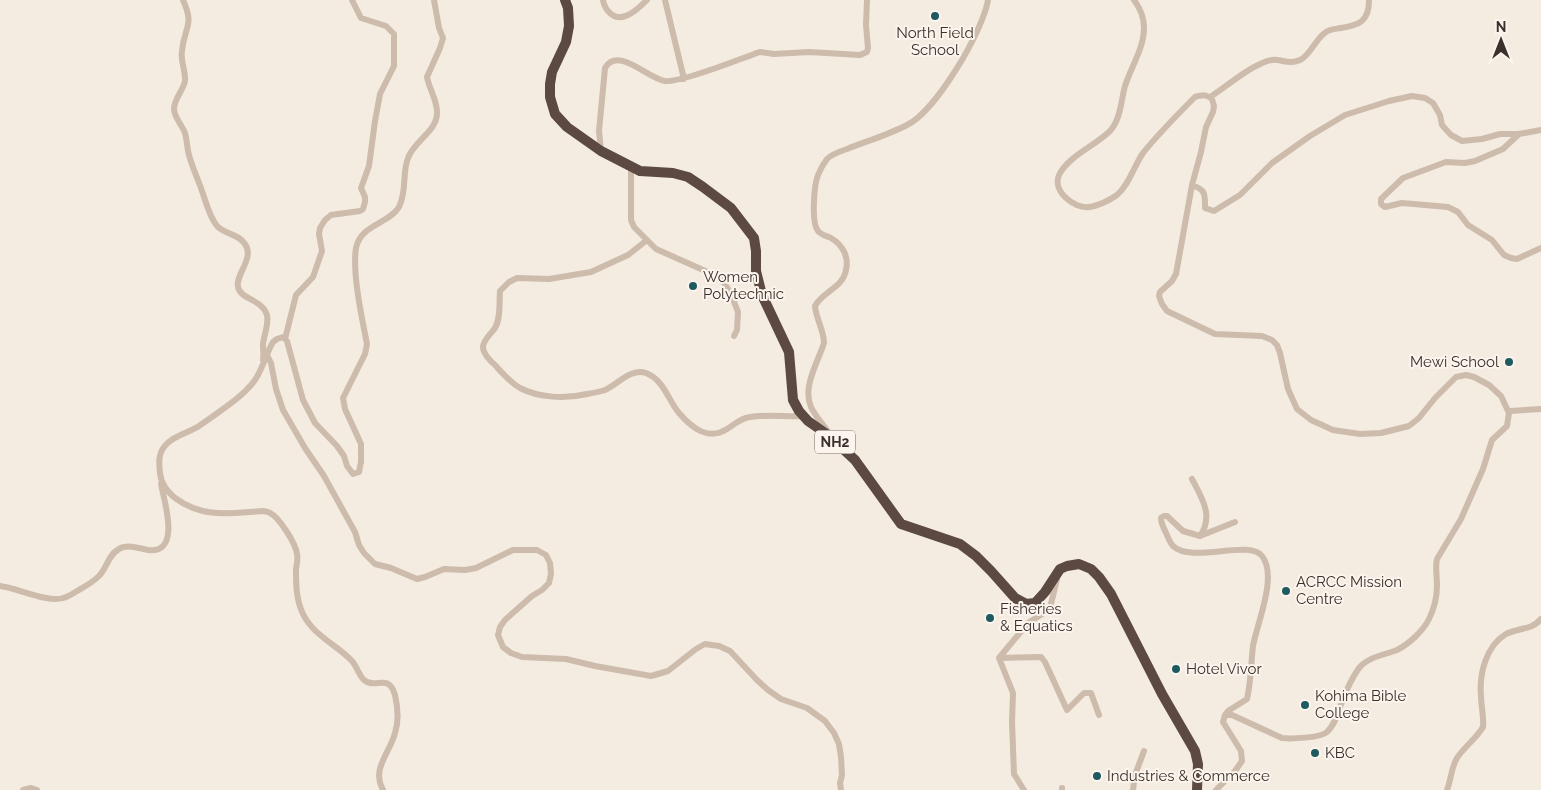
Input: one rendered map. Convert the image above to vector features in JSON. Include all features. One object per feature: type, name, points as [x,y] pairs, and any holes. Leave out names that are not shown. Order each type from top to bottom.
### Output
[{"type":"highway","name":"NH2","points":[[565,0],[568,8],[569,26],[566,42],[552,72],[550,97],[554,114],[567,127],[601,151],[631,167],[640,171],[673,173],[688,177],[731,208],[754,238],[756,271],[762,295],[789,352],[793,400],[799,411],[855,460],[901,524],[960,544],[976,556],[1015,598],[1026,604],[1035,603],[1045,592],[1060,569]]},
{"type":"highway","points":[[1060,569],[1079,564],[1091,569],[1111,594],[1162,694],[1195,751],[1198,764],[1197,790]]},
{"type":"street","points":[[184,0],[188,9],[189,23],[182,51],[185,81],[175,102],[174,113],[185,134],[190,160],[213,220],[222,230],[241,240],[248,250],[238,284],[240,293],[261,305],[267,314],[268,322],[263,344],[263,364]]},
{"type":"street","points":[[285,339],[296,295],[313,277],[322,251],[320,228],[331,215],[360,211],[364,207],[365,197],[361,188],[370,166],[380,94],[394,66],[394,34],[386,26],[361,18],[352,0]]},
{"type":"street","points":[[0,586],[48,599],[61,599],[95,580],[114,552],[120,548],[155,550],[160,548],[168,540],[170,528],[158,463],[161,451],[173,439],[193,430],[248,388],[256,378],[273,342],[282,337],[288,340],[303,400],[315,423],[337,446],[353,474],[359,472],[361,444],[345,410],[343,398],[366,354],[367,344],[357,281],[356,248],[361,236],[399,207],[408,157],[436,123],[436,102],[427,77],[443,38],[439,28],[434,0]]},
{"type":"street","points":[[603,0],[608,12],[618,18],[631,14],[647,0]]},
{"type":"street","points":[[665,0],[684,79]]},
{"type":"street","points":[[601,151],[599,131],[605,68],[612,60],[624,61],[664,81],[676,81],[756,53],[815,52],[860,55],[867,52],[868,48],[866,25],[868,0]]},
{"type":"street","points":[[835,442],[810,407],[808,393],[810,380],[824,343],[815,306],[822,296],[838,286],[846,273],[847,265],[847,259],[840,245],[834,239],[818,231],[815,224],[814,196],[818,175],[828,157],[910,124],[926,110],[958,68],[982,20],[988,0]]},
{"type":"street","points":[[1134,0],[1143,17],[1143,38],[1125,86],[1116,121],[1111,131],[1079,154],[1064,168],[1059,175],[1058,182],[1061,192],[1079,206],[1088,207],[1111,198],[1119,193],[1143,154],[1168,124],[1195,97],[1207,95],[1212,99],[1213,112],[1206,127],[1192,185],[1176,274],[1158,296],[1168,311],[1215,334],[1262,336],[1272,340],[1280,353],[1288,389],[1297,408],[1311,420],[1333,430],[1360,434],[1381,433],[1409,426],[1419,418],[1435,398],[1456,377],[1466,375],[1489,385],[1500,396],[1509,413],[1507,426],[1492,440],[1461,519],[1437,559],[1437,587],[1430,618],[1420,632],[1398,649],[1374,658],[1360,668],[1347,689],[1333,725],[1329,730],[1323,735],[1291,739],[1282,738],[1232,714],[1225,715]]},
{"type":"street","points":[[1210,97],[1263,62],[1271,60],[1292,62],[1302,59],[1326,32],[1332,29],[1352,26],[1365,19],[1369,10],[1369,0]]},
{"type":"street","points":[[1192,185],[1204,192],[1206,208],[1214,211],[1240,195],[1272,163],[1310,136],[1345,115],[1364,108],[1412,96],[1425,98],[1434,103],[1440,115],[1442,125],[1451,135],[1462,141],[1482,139],[1500,134],[1519,134],[1541,130]]},
{"type":"street","points":[[1519,134],[1503,149],[1475,161],[1465,163],[1446,162],[1402,178],[1381,200],[1381,204],[1385,207],[1402,203],[1448,207],[1458,212],[1468,225],[1492,240],[1504,255],[1511,258],[1517,259],[1541,248]]},
{"type":"street","points":[[631,167],[632,220],[634,227],[656,249],[710,273],[725,284],[738,312],[737,330],[734,336]]},
{"type":"street","points":[[647,240],[628,254],[591,272],[549,279],[517,278],[509,282],[500,291],[497,324],[483,345],[486,356],[507,378],[520,388],[538,395],[580,396],[610,387],[636,372],[645,373],[660,383],[683,417],[694,428],[703,433],[721,432],[738,421],[750,417],[804,416]]},
{"type":"street","points":[[267,355],[283,410],[324,476],[355,532],[364,554],[375,564],[391,568],[417,579],[425,578],[444,569],[466,570],[476,568],[513,550],[537,550],[546,555],[550,563],[551,574],[549,582],[505,620],[500,627],[498,635],[502,647],[511,653],[522,656],[566,658],[600,668],[651,676],[668,670],[705,644],[719,646],[730,651],[756,680],[768,690],[781,699],[807,708],[825,721],[834,732],[839,744],[842,776],[841,790]]},
{"type":"street","points":[[1509,413],[1516,410],[1541,409]]},
{"type":"street","points":[[160,478],[167,491],[184,504],[200,511],[218,514],[263,511],[270,512],[278,519],[297,554],[297,597],[303,615],[323,637],[346,654],[365,681],[370,683],[386,682],[394,692],[398,719],[395,736],[378,773],[383,790]]},
{"type":"street","points":[[1192,479],[1206,508],[1207,520],[1205,529],[1200,536]]},
{"type":"street","points":[[1216,790],[1242,761],[1241,751],[1223,722],[1228,711],[1247,699],[1252,652],[1265,599],[1268,570],[1262,556],[1254,550],[1193,553],[1181,550],[1173,546],[1161,522],[1161,518],[1168,516],[1183,531],[1200,536],[1235,522]]},
{"type":"street","points":[[999,658],[1028,622],[1050,608],[1060,569]]},
{"type":"street","points":[[1447,790],[1453,765],[1483,727],[1480,679],[1486,659],[1492,648],[1508,633],[1534,625],[1541,619]]},
{"type":"street","points":[[999,658],[1041,656],[1067,710],[1084,693],[1091,693],[1099,715]]},
{"type":"street","points":[[999,658],[1013,693],[1014,774],[1024,790]]},
{"type":"street","points":[[1133,790],[1135,775],[1144,751]]},
{"type":"street","points":[[23,790],[30,788],[37,790]]},
{"type":"place","name":"North Field School","points":[[935,16]]},
{"type":"place","name":"Women Polytechnic","points":[[693,286]]},
{"type":"place","name":"Mewi School","points":[[1509,362]]},
{"type":"place","name":"ACRCC Mission Centre","points":[[1286,591]]},
{"type":"place","name":"Fisheries & Equatics","points":[[990,618]]},
{"type":"place","name":"Hotel Vivor","points":[[1176,669]]},
{"type":"place","name":"Kohima Bible College","points":[[1305,705]]},
{"type":"place","name":"KBC","points":[[1315,753]]},
{"type":"place","name":"Industries & Commerce","points":[[1097,776]]}]
